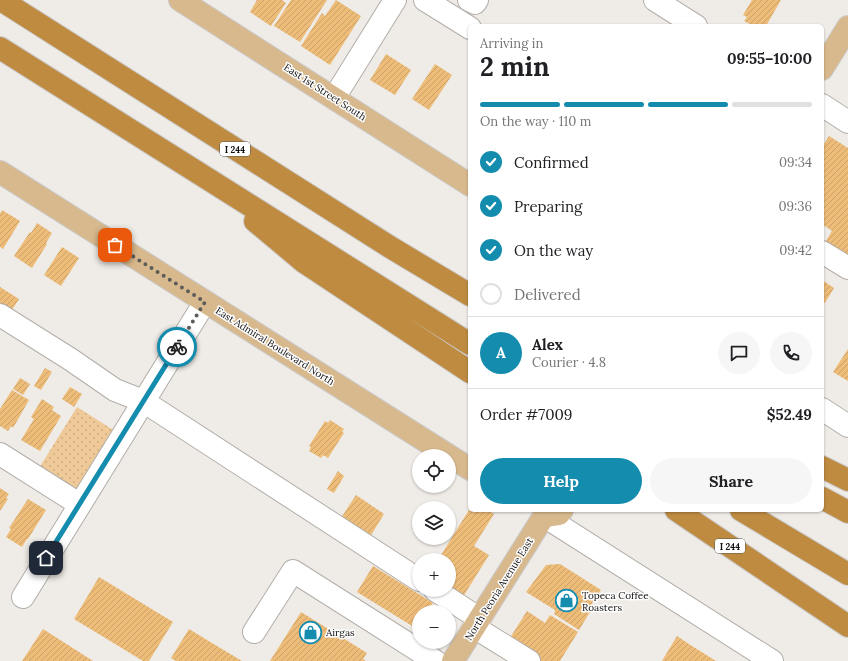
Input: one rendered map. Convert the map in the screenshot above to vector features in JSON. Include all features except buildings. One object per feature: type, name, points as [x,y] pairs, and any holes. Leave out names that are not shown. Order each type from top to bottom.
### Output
[{"type":"highway","name":"I 244","points":[[1,0],[390,247],[468,294]]},
{"type":"highway","points":[[0,48],[468,343]]},
{"type":"highway","points":[[187,165],[304,262],[468,371]]},
{"type":"highway","points":[[824,468],[848,480]]},
{"type":"highway","points":[[824,499],[848,512]]},
{"type":"highway","name":"I 244","points":[[679,512],[785,582],[848,626]]},
{"type":"highway","points":[[744,512],[846,573]]},
{"type":"highway","points":[[785,582],[848,642]]},
{"type":"main road","name":"East 1st Street South","points":[[180,0],[468,184]]},
{"type":"main road","points":[[824,66],[848,28]]},
{"type":"main road","name":"East Admiral Boulevard North","points":[[0,172],[468,467]]},
{"type":"main road","name":"North Peoria Avenue East","points":[[453,661],[546,512]]},
{"type":"street","points":[[334,98],[395,0]]},
{"type":"street","points":[[426,0],[468,27]]},
{"type":"street","points":[[469,0],[475,3],[477,0]]},
{"type":"street","points":[[655,0],[693,24]]},
{"type":"street","points":[[824,106],[848,122]]},
{"type":"street","points":[[824,253],[848,268]]},
{"type":"street","points":[[23,597],[205,302]]},
{"type":"street","points":[[0,315],[70,359],[115,390],[143,401],[412,575]]},
{"type":"street","points":[[824,410],[848,426]]},
{"type":"street","points":[[0,454],[79,504]]},
{"type":"street","points":[[546,512],[772,661]]},
{"type":"street","points":[[254,632],[292,571],[435,661]]},
{"type":"street","points":[[444,597],[528,661]]},
{"type":"shaded area","points":[[77,407],[115,431],[77,490],[39,468]]},
{"type":"way so far","points":[[115,245],[205,302],[177,347]]},
{"type":"place","name":"Topeca Coffee Roasters","points":[[567,601]]},
{"type":"place","name":"Airgas","points":[[311,632]]},
{"type":"route","points":[[46,558],[177,347]]}]
